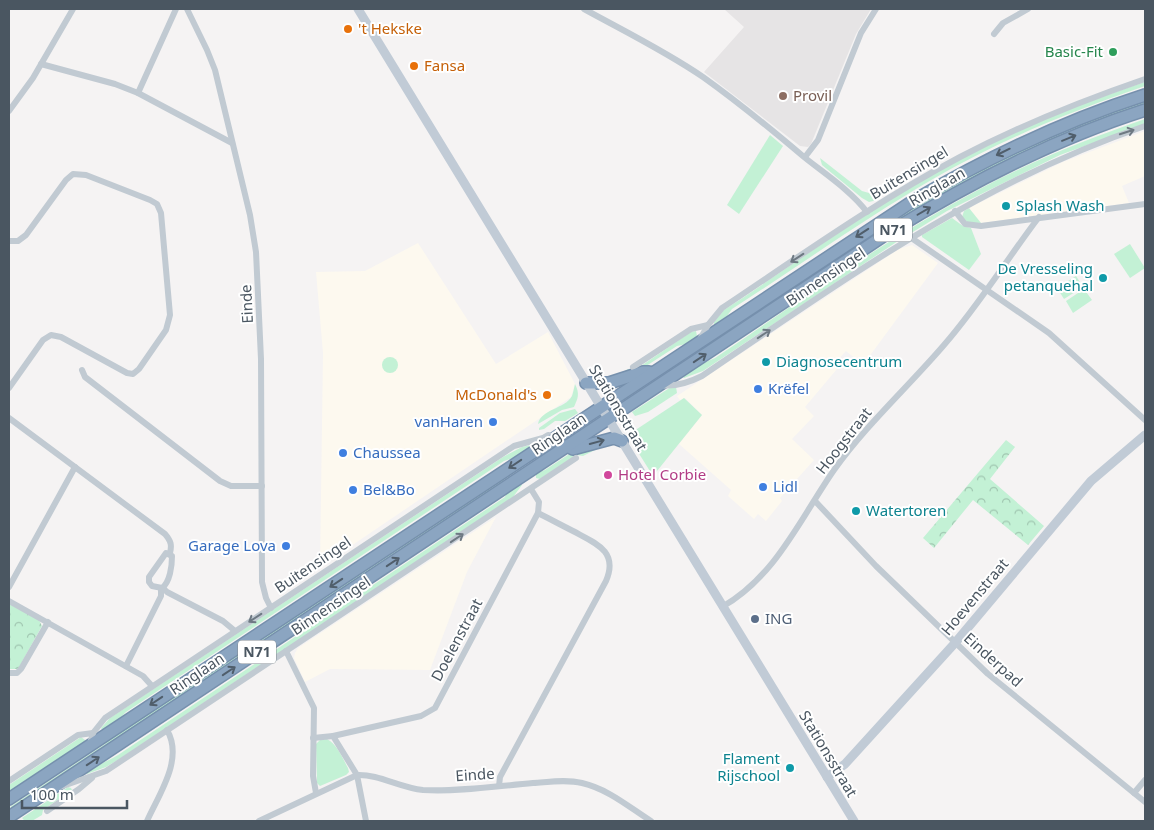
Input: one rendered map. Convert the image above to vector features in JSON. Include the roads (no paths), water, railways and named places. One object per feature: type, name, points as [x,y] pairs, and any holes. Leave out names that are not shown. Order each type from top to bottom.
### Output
[{"type":"highway","name":"Ringlaan","points":[[9,799],[886,218],[984,161],[1056,128],[1145,95]]},
{"type":"highway","name":"Ringlaan","points":[[9,817],[922,212],[977,181],[1044,149],[1088,130],[1145,110]]},
{"type":"highway","points":[[586,383],[609,383],[643,372],[653,372]]},
{"type":"highway","points":[[567,446],[573,449],[614,438],[622,441]]},
{"type":"main road","name":"Stationsstraat","points":[[358,9],[854,821]]},
{"type":"main road","name":"Hoevenstraat","points":[[827,777],[845,764],[955,643],[1091,481],[1145,435]]},
{"type":"street","points":[[9,111],[41,64],[73,9]]},
{"type":"street","points":[[138,93],[176,9]]},
{"type":"street","name":"Einde","points":[[187,9],[215,70],[250,215],[257,269],[261,359],[262,582],[271,608]]},
{"type":"street","points":[[584,9],[702,76],[764,123],[859,202],[867,212]]},
{"type":"street","points":[[805,157],[818,140],[858,40],[876,9]]},
{"type":"street","points":[[994,34],[1003,23],[1028,9]]},
{"type":"street","points":[[41,64],[115,84],[138,93],[232,143]]},
{"type":"street","name":"Buitensingel","points":[[699,342],[708,325],[722,308],[867,212],[921,179],[997,138],[1070,106],[1145,79]]},
{"type":"street","name":"Binnensingel","points":[[660,385],[668,386],[694,380],[702,376],[910,237],[955,211],[1000,187],[1063,158],[1145,126]]},
{"type":"street","points":[[9,241],[18,241],[26,235],[66,180],[73,174],[86,175],[158,204],[161,213],[169,322],[166,330],[139,369],[133,374],[61,337],[51,335],[43,340],[9,388]]},
{"type":"street","points":[[955,211],[961,221],[971,225],[1145,204]]},
{"type":"street","name":"Hoogstraat","points":[[722,607],[741,595],[766,571],[783,550],[834,471],[858,440],[945,344],[988,289],[1039,217]]},
{"type":"street","points":[[910,237],[988,289],[1049,333],[1145,420]]},
{"type":"street","points":[[633,367],[691,328],[708,325]]},
{"type":"street","points":[[82,370],[85,377],[220,481],[231,486],[262,486]]},
{"type":"street","points":[[9,418],[165,534],[170,541],[172,546],[170,554],[172,556],[172,563],[166,585],[162,588],[161,596],[126,666]]},
{"type":"street","name":"Buitensingel","points":[[90,745],[93,733],[104,718],[514,446],[543,438],[548,434],[555,437]]},
{"type":"street","name":"Binnensingel","points":[[51,789],[106,771],[576,458]]},
{"type":"street","points":[[9,587],[75,467]]},
{"type":"street","points":[[499,786],[500,777],[610,571],[608,556],[599,545],[538,513],[539,502],[531,489],[532,470]]},
{"type":"street","name":"Einderpad","points":[[815,501],[876,566],[955,643],[1005,688],[1145,802]]},
{"type":"street","name":"Doelenstraat","points":[[333,736],[421,716],[436,708],[538,513]]},
{"type":"street","points":[[170,554],[166,553],[163,555],[149,577],[149,582],[152,586],[162,588],[166,592],[223,621],[235,631]]},
{"type":"street","points":[[9,601],[143,676],[152,686]]},
{"type":"street","points":[[9,673],[17,673],[21,669],[48,622]]},
{"type":"street","points":[[286,652],[314,708],[312,776],[316,794]]},
{"type":"street","points":[[147,821],[172,765],[174,748],[171,736],[167,730]]},
{"type":"street","points":[[9,781],[78,735],[93,733]]},
{"type":"street","points":[[314,738],[333,736],[357,775],[366,821]]},
{"type":"street","name":"Einde","points":[[357,775],[367,774],[395,784],[423,790],[562,781],[582,783],[614,796],[651,821]]},
{"type":"street","points":[[259,821],[357,775]]},
{"type":"street","name":"Binnensingel","points":[[47,811],[95,776]]},
{"type":"street","points":[[1134,793],[1145,780]]},
{"type":"place","name":"'t Hekske","points":[[348,29]]},
{"type":"place","name":"Basic-Fit","points":[[1113,52]]},
{"type":"place","name":"Fansa","points":[[414,66]]},
{"type":"place","name":"Provil","points":[[783,96]]},
{"type":"place","name":"Splash Wash","points":[[1006,206]]},
{"type":"place","name":"De Vresseling petanquehal","points":[[1103,278]]},
{"type":"place","name":"Diagnosecentrum","points":[[766,362]]},
{"type":"place","name":"Krëfel","points":[[758,389]]},
{"type":"place","name":"McDonald's","points":[[547,395]]},
{"type":"place","name":"vanHaren","points":[[493,422]]},
{"type":"place","name":"Chaussea","points":[[343,453]]},
{"type":"place","name":"Hotel Corbie","points":[[608,475]]},
{"type":"place","name":"Lidl","points":[[763,487]]},
{"type":"place","name":"Bel&Bo","points":[[353,490]]},
{"type":"place","name":"Watertoren","points":[[856,511]]},
{"type":"place","name":"Garage Lova","points":[[286,546]]},
{"type":"place","name":"ING","points":[[755,619]]},
{"type":"place","name":"Flament Rijschool","points":[[790,768]]}]
